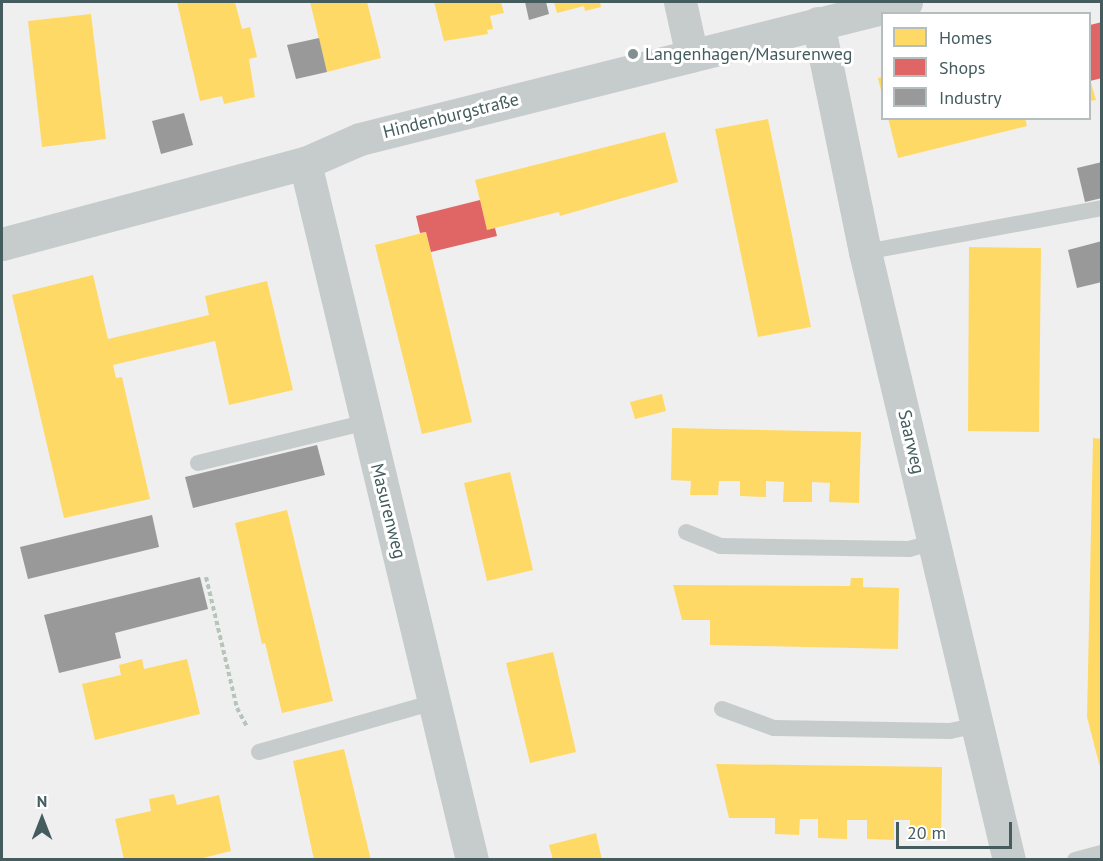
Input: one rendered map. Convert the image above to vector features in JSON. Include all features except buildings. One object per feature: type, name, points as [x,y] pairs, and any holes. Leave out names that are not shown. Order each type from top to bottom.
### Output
[{"type":"street","points":[[680,2],[692,56]]},
{"type":"street","name":"Hindenburgstraße","points":[[2,244],[305,163],[360,139],[906,2]]},
{"type":"street","name":"Saarweg","points":[[818,23],[866,252],[1009,860]]},
{"type":"street","name":"Masurenweg","points":[[305,163],[472,860]]},
{"type":"lane","points":[[866,252],[1101,208]]},
{"type":"lane","points":[[198,463],[367,422]]},
{"type":"lane","points":[[686,532],[720,546],[909,549],[935,542]]},
{"type":"lane","points":[[259,752],[434,702]]},
{"type":"lane","points":[[722,710],[774,728],[950,731],[979,725]]},
{"type":"lane","points":[[1075,860],[1101,853]]},
{"type":"path","points":[[206,577],[237,708],[259,752]]},
{"type":"place","name":"Langenhagen/Masurenweg","points":[[633,54]]}]
